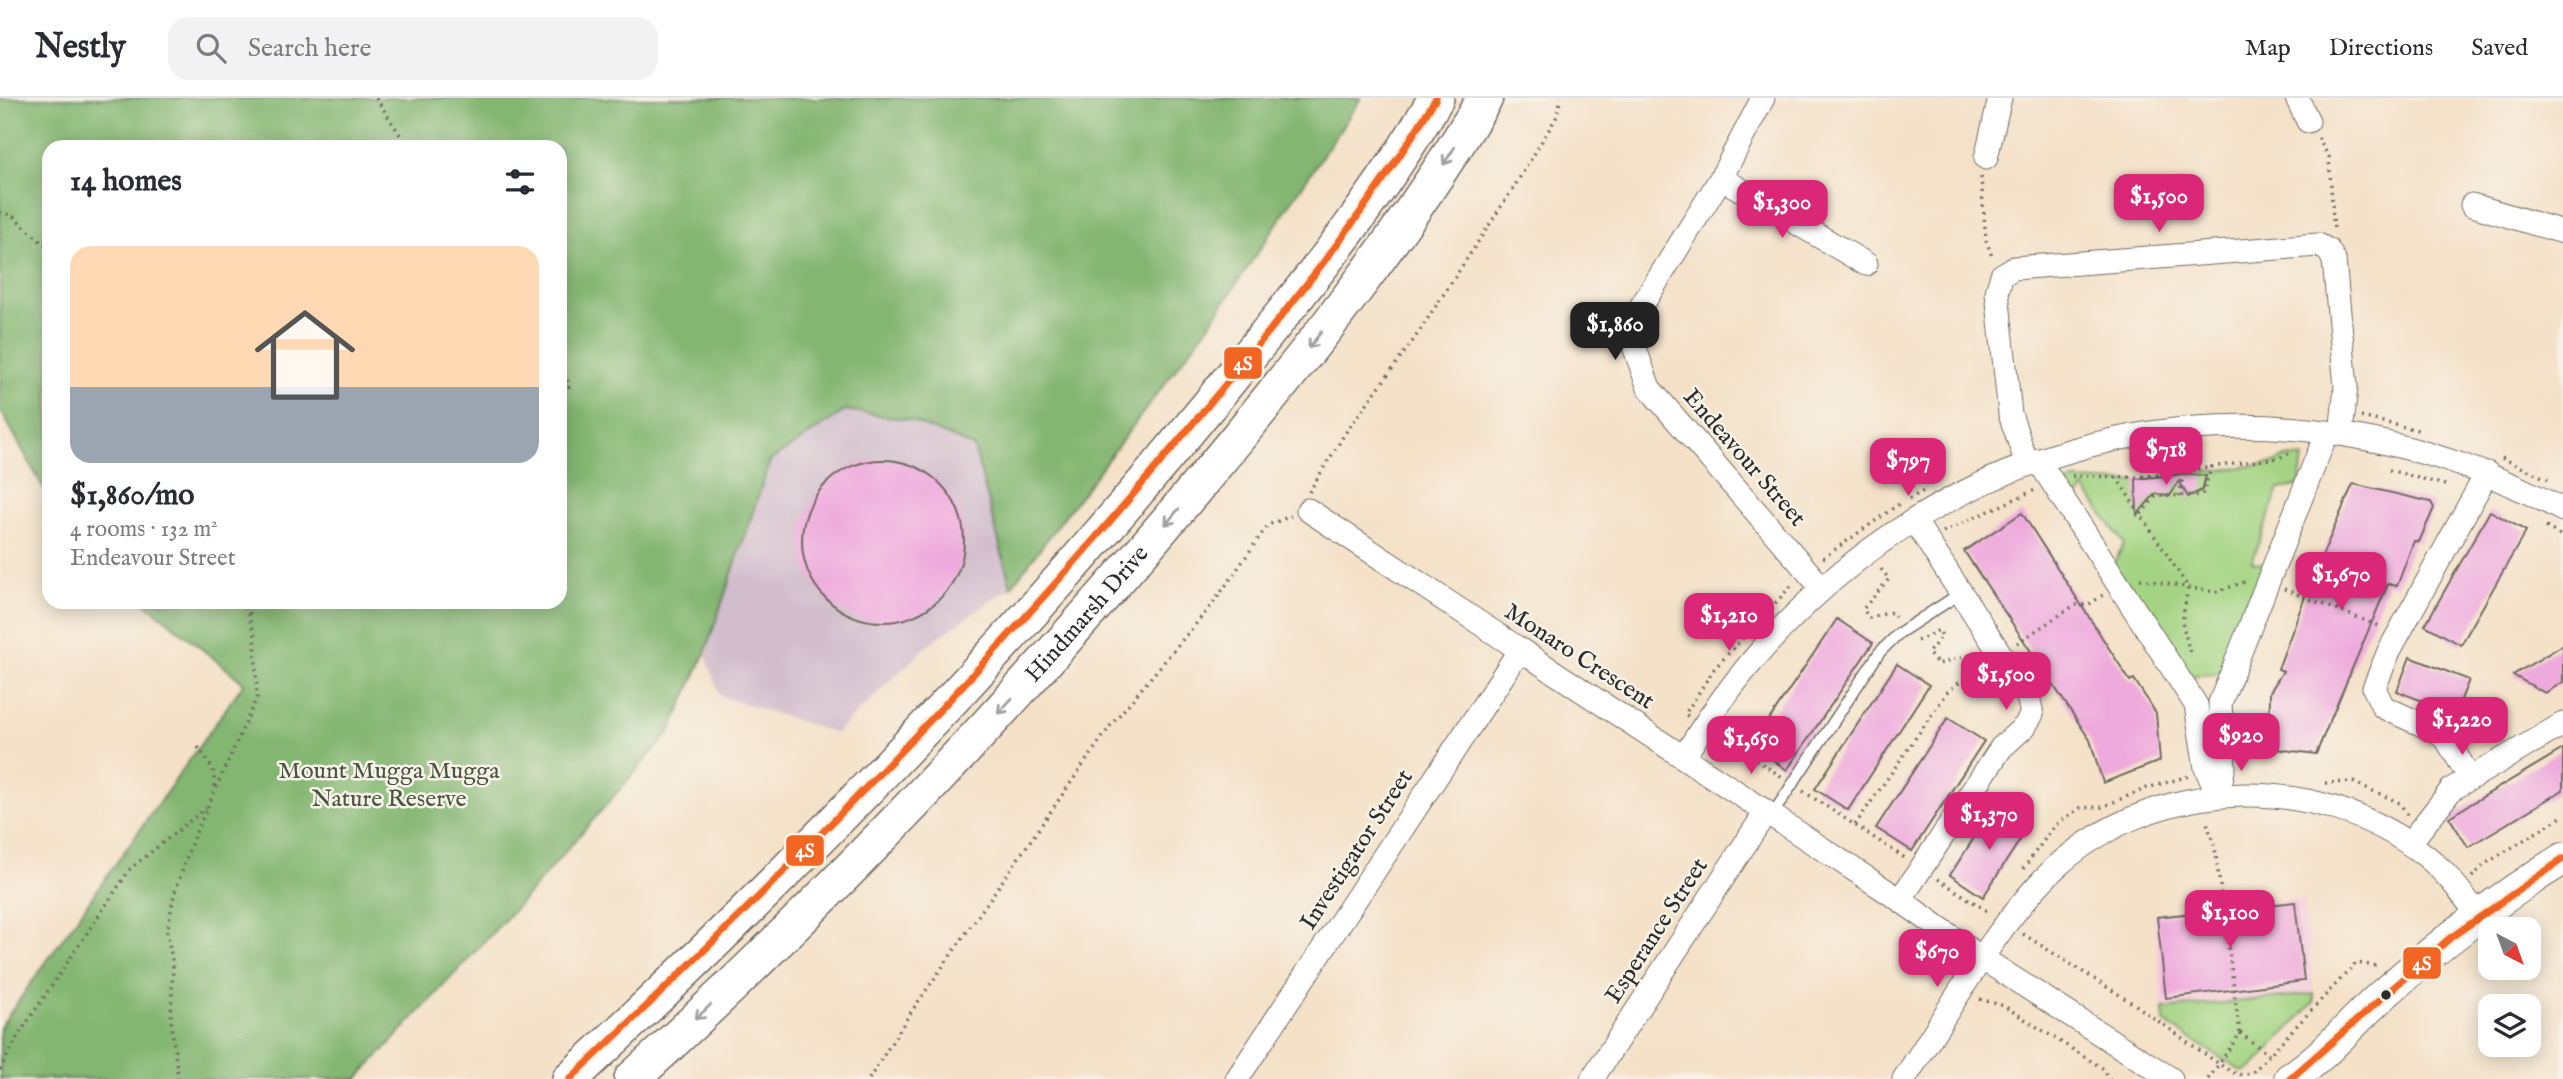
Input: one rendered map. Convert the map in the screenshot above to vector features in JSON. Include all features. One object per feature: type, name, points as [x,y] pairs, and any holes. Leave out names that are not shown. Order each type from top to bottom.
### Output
[{"type":"main road","name":"Hindmarsh Drive","points":[[570,1079],[813,848],[915,742],[1066,575],[1175,447],[1332,249],[1401,153],[1436,98]]},
{"type":"main road","name":"Hindmarsh Drive","points":[[632,1079],[903,815],[1101,598],[1236,439],[1359,284],[1418,204],[1485,98]]},
{"type":"street","name":"Endeavour Street","points":[[1763,98],[1721,178],[1643,302],[1635,326],[1636,358],[1649,388],[1814,579]]},
{"type":"street","points":[[1986,158],[2000,98]]},
{"type":"street","points":[[2297,98],[2308,121]]},
{"type":"street","points":[[1721,178],[1866,264]]},
{"type":"street","points":[[2472,205],[2563,232]]},
{"type":"street","points":[[2318,244],[2328,250],[2334,260],[2346,376],[2337,427],[2318,454],[2277,586],[2220,703],[2224,766],[2211,803],[2199,714],[2174,670],[2110,593],[2053,483],[2033,462],[2010,414],[1997,292],[2002,275],[2014,268],[2318,244]]},
{"type":"street","points":[[1684,757],[1712,731],[1760,650],[1814,579],[1865,552],[1969,488],[2033,462],[2109,441],[2178,430],[2254,426],[2337,427],[2429,453],[2489,463],[2563,510]]},
{"type":"street","points":[[2470,778],[2447,740],[2436,730],[2383,707],[2374,688],[2389,651],[2475,495],[2489,463]]},
{"type":"street","name":"Monaro Crescent","points":[[1308,510],[1900,900],[1983,959],[2171,1079]]},
{"type":"street","points":[[1900,900],[2001,748],[2025,726],[2032,714],[2028,697],[1914,520]]},
{"type":"street","name":"Investigator Street","points":[[1237,1079],[1520,650]]},
{"type":"street","points":[[2414,836],[2452,789],[2563,724]]},
{"type":"street","points":[[1904,1079],[2030,893],[2055,868],[2101,833],[2152,810],[2265,794],[2309,801],[2414,836],[2445,873],[2488,909]]},
{"type":"street","name":"Esperance Street","points":[[1592,1079],[1769,814]]},
{"type":"street","points":[[2301,1074],[2385,993],[2488,909],[2563,859]]},
{"type":"lane","points":[[1769,814],[1892,639],[1961,593]]},
{"type":"path","points":[[376,98],[403,140]]},
{"type":"path","points":[[869,1079],[909,1015],[1111,725],[1215,601],[1268,525],[1308,510],[1310,488],[1346,432],[1415,338],[1514,187],[1556,118],[1561,98]]},
{"type":"path","points":[[0,212],[13,216],[42,243]]},
{"type":"path","points":[[2337,427],[2427,432]]},
{"type":"path","points":[[2178,430],[2185,470],[2179,496]]},
{"type":"path","points":[[1927,541],[1968,519],[2073,476],[2138,477],[2277,458],[2297,451],[2318,454]]},
{"type":"path","points":[[2489,463],[2560,485]]},
{"type":"path","points":[[2141,514],[2156,496],[2202,495],[2212,466]]},
{"type":"path","points":[[2380,467],[2475,495]]},
{"type":"path","points":[[2116,477],[2188,587],[2182,622],[2191,656],[2174,670]]},
{"type":"path","points":[[1930,487],[1876,518],[1814,579],[1753,623],[1714,669],[1685,713],[1987,912],[2137,1006],[2219,1064],[2245,1076],[2252,1073],[2356,963],[2386,968]]},
{"type":"path","points":[[2541,524],[2563,537]]},
{"type":"path","points":[[1874,574],[1881,569]]},
{"type":"path","points":[[1855,825],[1949,690],[2075,605],[2088,605],[2134,578],[2215,593],[2255,578],[2379,626]]},
{"type":"path","points":[[2277,586],[2291,578]]},
{"type":"path","points":[[2277,586],[2281,602]]},
{"type":"path","points":[[178,1079],[171,1020],[173,965],[167,932],[174,895],[210,803],[257,697],[255,636],[247,609]]},
{"type":"path","points":[[250,609],[250,616]]},
{"type":"path","points":[[1712,731],[1728,727]]},
{"type":"path","points":[[0,1070],[18,1036],[130,869],[197,818],[210,803],[216,785],[215,777],[198,747]]},
{"type":"path","points":[[2022,870],[2056,825],[2080,808],[2102,807],[2147,788],[2207,773]]},
{"type":"path","points":[[2317,782],[2346,780],[2400,803],[2412,824],[2414,836]]},
{"type":"path","points":[[2208,1079],[2240,1033],[2211,803]]},
{"type":"path","points":[[2467,866],[2488,909]]},
{"type":"path","points":[[1987,912],[1996,901]]},
{"type":"path","points":[[1963,990],[2004,1006],[2102,1068],[2110,1079]]},
{"type":"path","points":[[2240,1033],[2301,1074]]},
{"type":"shaded area","points":[[845,410],[910,420],[974,447],[1011,587],[929,644],[836,733],[720,696],[705,653],[770,461]]},
{"type":"shaded area","points":[[2304,899],[2314,994],[2163,1009],[2153,914]]},
{"type":"green space","name":"Mount Mugga Mugga Nature Reserve","points":[[0,98],[1361,98],[1207,328],[1011,587],[974,447],[910,420],[846,410],[770,461],[705,653],[670,732],[522,901],[357,1079],[0,1079],[0,1027],[244,683],[153,609],[567,609],[567,140],[42,140],[42,485],[0,409]]},
{"type":"green space","points":[[2285,457],[2303,458],[2299,486],[2279,489],[2252,562],[2268,564],[2225,667],[2215,674],[2190,676],[2113,565],[2124,544],[2084,488],[2081,495],[2072,496],[2067,483],[2074,480],[2128,482],[2275,463]]},
{"type":"green space","points":[[2314,994],[2314,1002],[2252,1068],[2243,1072],[2164,1022],[2163,1009]]},
{"type":"building","points":[[883,460],[914,466],[940,484],[958,510],[964,541],[958,572],[940,598],[914,616],[883,622],[852,616],[826,598],[808,572],[802,541],[808,510],[826,484],[852,466]]},
{"type":"building","points":[[2183,474],[2206,476],[2202,490],[2188,497],[2179,481],[2170,496],[2155,494],[2137,515],[2136,479]]},
{"type":"building","points":[[2353,484],[2431,502],[2434,508],[2419,542],[2414,541],[2397,586],[2388,584],[2316,754],[2269,748],[2270,692],[2283,671],[2278,669],[2309,586]]},
{"type":"building","points":[[2490,511],[2526,531],[2461,645],[2425,625]]},
{"type":"building","points":[[2022,513],[2130,681],[2134,679],[2156,713],[2160,761],[2103,783],[2090,740],[1964,551]]},
{"type":"building","points":[[1837,619],[1873,643],[1787,770],[1752,745]]},
{"type":"building","points":[[2563,645],[2563,682],[2545,693],[2513,675]]},
{"type":"building","points":[[2410,657],[2469,680],[2455,714],[2397,691]]},
{"type":"building","points":[[1897,664],[1929,685],[1848,810],[1815,789]]},
{"type":"building","points":[[1948,718],[1984,741],[1912,851],[1876,828]]},
{"type":"building","points":[[2563,749],[2563,790],[2468,847],[2449,817]]},
{"type":"building","points":[[1994,807],[2027,829],[1983,897],[1950,875]]},
{"type":"building","points":[[2295,902],[2304,981],[2166,998],[2157,917]]},
{"type":"transit line","name":"4S","points":[[570,1079],[807,848],[960,689],[1034,607],[1179,440],[1281,316],[1378,188],[1436,98]]},
{"type":"transit line","name":"4S","points":[[2290,1079],[2450,938],[2563,859]]}]
